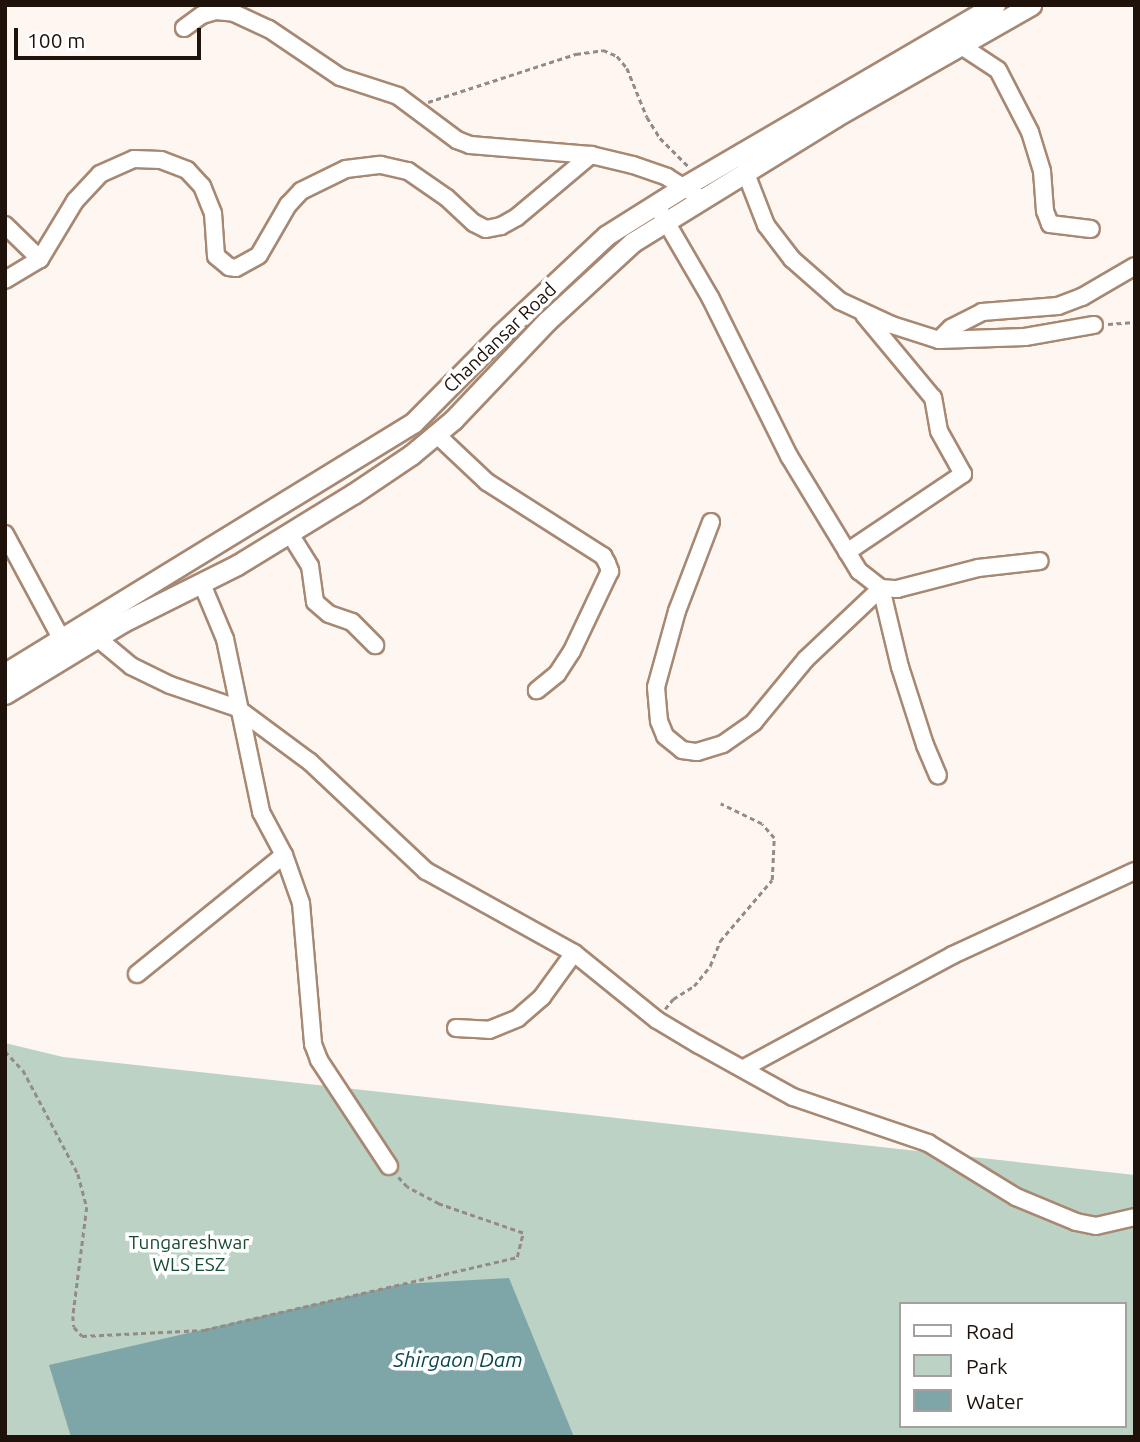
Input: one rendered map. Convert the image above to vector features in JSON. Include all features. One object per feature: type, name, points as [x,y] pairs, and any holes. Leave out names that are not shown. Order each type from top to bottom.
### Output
[{"type":"main road","name":"Chandansar Road","points":[[90,631],[413,423],[500,335],[607,235],[693,181],[995,5]]},
{"type":"main road","points":[[5,694],[90,631],[202,584],[290,534],[392,468],[436,435],[547,321],[633,242],[744,171],[1031,5]]},
{"type":"main road","points":[[5,673],[66,647]]},
{"type":"street","points":[[184,28],[202,15],[216,11],[234,13],[268,29],[340,77],[398,96],[415,106],[457,140],[470,145],[591,155],[633,164],[693,181],[702,199]]},
{"type":"street","points":[[961,45],[999,70],[1030,132],[1042,171],[1045,211],[1051,224],[1091,229]]},
{"type":"street","points":[[5,280],[40,259],[75,201],[100,174],[134,159],[162,160],[187,170],[202,186],[213,213],[216,256],[221,262],[236,268],[259,255],[288,205],[301,191],[346,169],[381,165],[408,171],[447,198],[474,223],[486,229],[501,226],[517,217],[591,155]]},
{"type":"street","points":[[744,171],[766,225],[792,259],[840,301],[892,325],[939,340],[1025,337],[1094,325]]},
{"type":"street","points":[[656,204],[711,299],[789,457],[859,570],[881,588],[900,667],[925,745],[939,775]]},
{"type":"street","points":[[5,225],[40,259]]},
{"type":"street","points":[[939,340],[951,328],[982,312],[1058,306],[1082,297],[1135,267]]},
{"type":"street","points":[[847,552],[963,474],[939,431],[933,398],[860,310]]},
{"type":"street","points":[[436,435],[487,482],[603,556],[607,563],[610,571],[572,650],[557,674],[537,690]]},
{"type":"street","points":[[710,522],[677,611],[656,687],[659,721],[665,736],[682,750],[697,752],[723,744],[754,722],[806,659],[881,588],[915,586],[978,568],[1040,561]]},
{"type":"street","points":[[5,534],[66,647]]},
{"type":"street","points":[[290,534],[310,566],[315,602],[329,614],[352,622],[375,645]]},
{"type":"street","points":[[202,584],[225,639],[237,708],[261,812],[284,855],[301,903],[313,1044],[319,1060],[389,1166]]},
{"type":"street","points":[[90,631],[131,666],[170,685],[237,708],[310,762],[426,871],[574,953],[657,1020],[793,1097],[928,1143],[1016,1197],[1076,1222],[1096,1226],[1135,1217]]},
{"type":"street","points":[[137,974],[284,855]]},
{"type":"street","points":[[744,1069],[953,956],[1133,873]]},
{"type":"street","points":[[456,1028],[489,1030],[517,1018],[542,998],[574,953]]},
{"type":"path","points":[[415,106],[576,54],[603,50],[617,56],[627,68],[646,117],[693,181]]},
{"type":"path","points":[[1094,325],[1135,322]]},
{"type":"path","points":[[657,1020],[673,999],[694,986],[710,966],[720,941],[772,880],[774,838],[762,824],[721,804]]},
{"type":"path","points":[[5,1051],[23,1070],[78,1174],[87,1207],[74,1316],[74,1327],[82,1336],[204,1330],[517,1257],[523,1233],[439,1204],[407,1187],[389,1166]]},
{"type":"green space","name":"Tungareshwar WLS ESZ","points":[[5,1043],[63,1057],[1135,1175],[1135,1437],[5,1437]]},
{"type":"water","name":"Shirgaon Dam","points":[[509,1278],[574,1437],[71,1437],[49,1365],[402,1284]]}]
